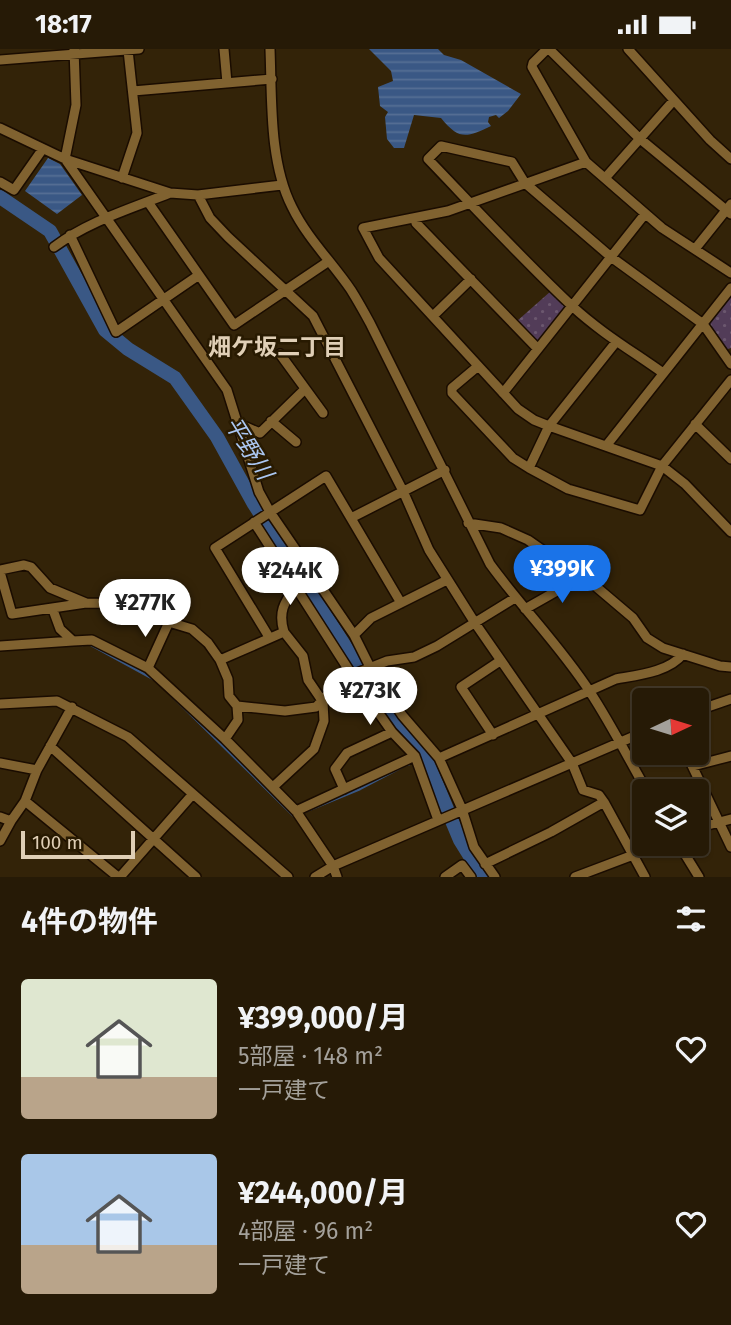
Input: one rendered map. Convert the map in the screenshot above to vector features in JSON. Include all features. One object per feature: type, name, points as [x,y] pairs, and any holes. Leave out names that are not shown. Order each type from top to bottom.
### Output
[{"type":"street","points":[[0,60],[74,51],[139,49]]},
{"type":"street","points":[[224,49],[227,83]]},
{"type":"street","points":[[270,49],[277,159],[282,185],[292,208],[309,236],[352,291],[370,323],[490,564],[590,692],[640,779]]},
{"type":"street","points":[[695,249],[729,209],[639,138],[548,49],[532,67],[586,162],[645,214],[695,249],[731,273]]},
{"type":"street","points":[[628,49],[731,159]]},
{"type":"street","points":[[122,178],[137,133],[128,50]]},
{"type":"street","points":[[74,51],[76,105],[65,159],[227,390],[259,492],[270,512],[354,635],[370,667],[402,715],[439,758],[474,847],[495,877]]},
{"type":"street","points":[[133,91],[272,79]]},
{"type":"street","points":[[606,177],[674,100]]},
{"type":"street","points":[[0,128],[65,159],[170,193],[198,195],[282,185]]},
{"type":"street","points":[[663,373],[616,342],[572,307],[428,159],[441,146],[512,162],[526,183],[611,257],[703,324],[729,357]]},
{"type":"street","points":[[0,182],[14,190],[42,150]]},
{"type":"street","points":[[586,162],[448,211],[363,228],[379,258],[518,409],[549,426],[662,466],[685,484],[731,532]]},
{"type":"street","points":[[54,247],[70,235],[106,217],[170,193]]},
{"type":"street","points":[[198,195],[210,218],[228,237],[313,316],[403,491],[429,550],[474,623],[572,763],[583,790],[599,795],[604,802],[645,877]]},
{"type":"street","points":[[148,202],[234,325],[329,261]]},
{"type":"street","points":[[503,393],[645,214]]},
{"type":"street","points":[[415,218],[416,223],[538,349]]},
{"type":"street","points":[[70,235],[116,332],[200,275]]},
{"type":"street","points":[[433,316],[471,279]]},
{"type":"street","points":[[606,446],[731,288]]},
{"type":"street","points":[[529,468],[549,426],[616,342]]},
{"type":"street","points":[[280,354],[323,413]]},
{"type":"street","points":[[477,367],[452,388],[452,393],[513,458],[568,489],[640,510],[662,466],[731,380]]},
{"type":"street","points":[[240,430],[246,427],[260,433],[304,390]]},
{"type":"street","points":[[271,421],[296,442]]},
{"type":"street","points":[[695,424],[731,459]]},
{"type":"street","points":[[351,518],[445,470]]},
{"type":"street","points":[[269,637],[215,548],[326,476],[401,603]]},
{"type":"street","points":[[254,522],[352,675],[392,732],[415,756],[440,819]]},
{"type":"street","points":[[468,523],[501,529],[528,540],[585,575],[633,618],[647,638],[663,648],[731,667]]},
{"type":"street","points":[[12,614],[0,571],[24,565],[31,567],[50,588],[86,603]]},
{"type":"street","points":[[525,609],[585,575]]},
{"type":"street","points":[[354,635],[371,618],[447,580]]},
{"type":"street","points":[[273,787],[314,749],[324,721],[323,702],[308,680],[303,656],[284,632],[280,619],[282,607],[295,587]]},
{"type":"street","points":[[237,706],[285,711],[316,706],[323,702],[337,684],[352,675],[387,661],[414,657],[514,598]]},
{"type":"street","points":[[0,616],[86,603],[141,604],[169,622],[192,629],[208,643],[220,660],[228,679],[229,696],[237,706],[238,720],[225,739]]},
{"type":"street","points":[[53,610],[60,629],[73,641]]},
{"type":"street","points":[[148,668],[169,622]]},
{"type":"street","points":[[220,660],[284,632]]},
{"type":"street","points":[[0,646],[92,640],[148,668],[225,739],[296,811],[333,866],[337,877]]},
{"type":"street","points":[[439,758],[616,680],[646,674],[678,660],[683,654]]},
{"type":"street","points":[[492,734],[461,687],[500,661]]},
{"type":"street","points":[[709,707],[731,699]]},
{"type":"street","points":[[0,704],[57,701],[128,737],[288,877]]},
{"type":"street","points":[[0,841],[25,801],[37,770],[72,707]]},
{"type":"street","points":[[344,789],[335,769],[347,753],[392,732]]},
{"type":"street","points":[[315,877],[333,866],[632,737]]},
{"type":"street","points":[[50,746],[196,877]]},
{"type":"street","points":[[296,811],[415,756]]},
{"type":"street","points":[[731,756],[693,767],[731,847]]},
{"type":"street","points":[[0,763],[37,770]]},
{"type":"street","points":[[25,801],[119,877],[192,795]]},
{"type":"street","points":[[485,864],[551,832],[604,802]]},
{"type":"street","points":[[0,817],[11,821]]},
{"type":"street","points":[[709,824],[731,819]]},
{"type":"street","points":[[575,877],[632,856]]},
{"type":"street","points":[[686,856],[699,877]]},
{"type":"street","points":[[445,877],[462,865],[471,877]]},
{"type":"shaded area","points":[[551,291],[567,305],[537,342],[517,321]]},
{"type":"shaded area","points":[[731,292],[731,348],[725,350],[707,325]]},
{"type":"water","points":[[369,49],[438,49],[444,55],[461,60],[521,94],[499,118],[496,115],[489,117],[491,126],[469,135],[453,130],[441,118],[414,115],[404,148],[394,148],[387,139],[385,117],[388,112],[380,106],[378,87],[393,81],[391,71]]},
{"type":"water","points":[[48,158],[60,164],[82,195],[57,214],[25,191]]},
{"type":"waterway","name":"平野川","points":[[0,197],[50,231],[105,330],[128,349],[175,378],[217,437],[254,504],[352,657],[368,690],[426,759],[460,840],[483,877]]},
{"type":"waterway","points":[[82,645],[89,644],[153,679]]},
{"type":"waterway","points":[[171,695],[294,816]]},
{"type":"waterway","points":[[304,812],[360,789],[406,765],[426,759]]},
{"type":"district","name":"畑ケ坂二丁目","points":[[277,347]]}]
